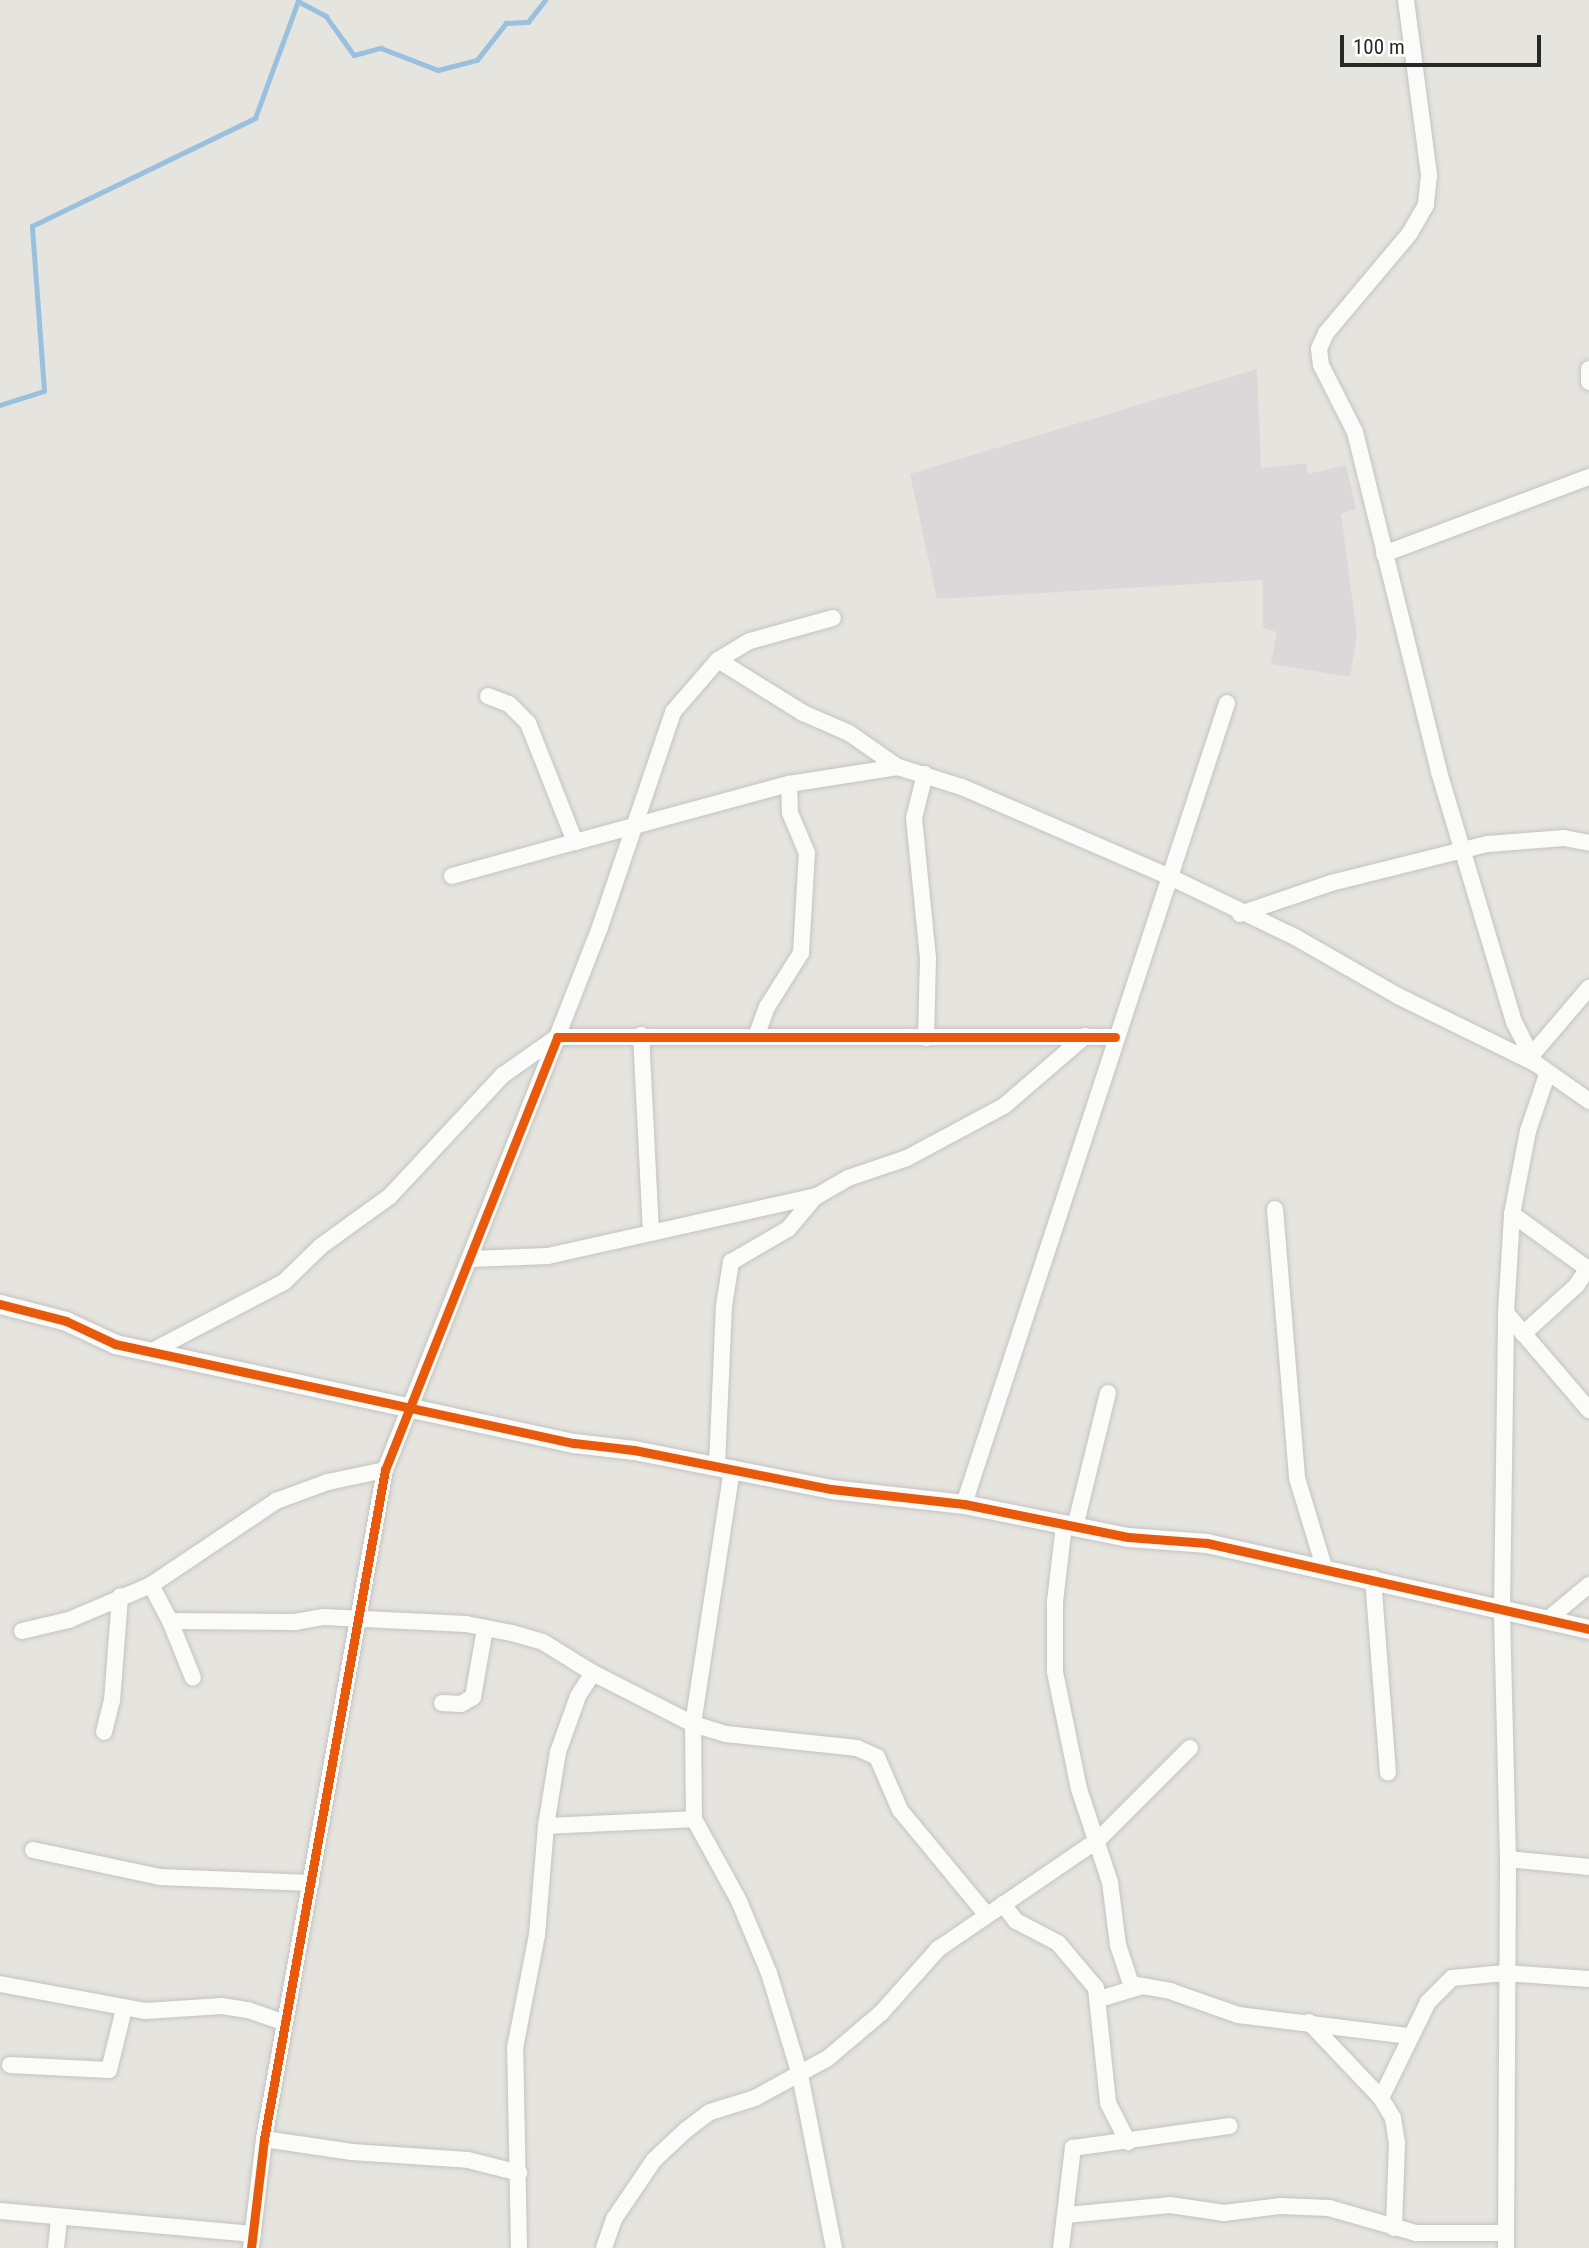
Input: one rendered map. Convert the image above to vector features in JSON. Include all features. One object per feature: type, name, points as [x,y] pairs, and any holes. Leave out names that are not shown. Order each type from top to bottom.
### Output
[{"type":"street","points":[[1406,0],[1429,175],[1426,205],[1410,233],[1326,333],[1319,349],[1321,365],[1355,432],[1384,554],[1464,850],[1514,1022],[1537,1065]]},
{"type":"street","points":[[1589,369],[1589,382]]},
{"type":"street","points":[[1384,554],[1589,477]]},
{"type":"street","points":[[0,2211],[252,2241],[264,2139],[354,1622],[385,1470],[413,1406],[557,1037],[637,824],[673,712],[718,660],[750,641],[832,618]]},
{"type":"street","points":[[718,660],[803,713],[849,733],[898,767],[925,774],[1172,878],[1240,914],[1295,937],[1398,996],[1537,1065],[1589,1101]]},
{"type":"street","points":[[488,696],[509,704],[528,723],[575,842]]},
{"type":"street","points":[[964,1504],[1115,1037],[1172,878],[1227,703]]},
{"type":"street","points":[[452,876],[789,784],[898,767]]},
{"type":"street","points":[[925,774],[914,818],[928,958],[926,1038]]},
{"type":"street","points":[[757,1034],[767,1007],[801,953],[807,853],[790,813],[789,784]]},
{"type":"street","points":[[1240,914],[1331,883],[1488,844],[1564,838],[1589,843]]},
{"type":"street","points":[[1067,2215],[1170,2205],[1224,2213],[1280,2206],[1329,2208],[1416,2233],[1506,2240],[1505,1973],[1508,1859],[1502,1609],[1506,1313],[1513,1214],[1537,1065],[1589,988]]},
{"type":"street","points":[[154,1350],[284,1282],[321,1246],[390,1196],[503,1075],[557,1037],[757,1034],[926,1038],[1115,1037]]},
{"type":"street","points":[[641,1035],[651,1233]]},
{"type":"street","points":[[470,1259],[548,1256],[817,1196],[848,1178],[906,1158],[1004,1107],[1085,1036]]},
{"type":"street","points":[[817,1196],[788,1229],[731,1262],[724,1306],[724,1466],[693,1724],[694,1819],[757,1938],[800,2075],[834,2248]]},
{"type":"street","points":[[1275,1209],[1278,1282],[1291,1362],[1297,1478],[1324,1567]]},
{"type":"street","points":[[1513,1214],[1589,1269],[1522,1334]]},
{"type":"street","points":[[0,1304],[66,1321],[115,1344],[154,1350],[574,1443],[724,1466],[831,1489],[964,1504],[1139,1538],[1207,1543],[1373,1578],[1589,1629]]},
{"type":"street","points":[[1506,1313],[1589,1409]]},
{"type":"street","points":[[1108,1393],[1070,1526],[1055,1602],[1055,1672],[1079,1789],[1110,1882],[1118,1945],[1131,1984],[1159,1988],[1238,2015],[1408,2036]]},
{"type":"street","points":[[22,1631],[69,1620],[151,1585],[276,1501],[328,1482],[385,1470]]},
{"type":"street","points":[[1373,1578],[1388,1772]]},
{"type":"street","points":[[151,1585],[170,1621],[193,1678]]},
{"type":"street","points":[[1546,1620],[1589,1585]]},
{"type":"street","points":[[104,1732],[112,1701],[120,1596]]},
{"type":"street","points":[[170,1621],[295,1622],[324,1617],[354,1622],[454,1623],[543,1642],[593,1674],[693,1724],[726,1734],[857,1748],[877,1757],[908,1822],[987,1915]]},
{"type":"street","points":[[442,1703],[461,1704],[473,1697],[485,1629]]},
{"type":"street","points":[[519,2248],[515,2048],[537,1935],[546,1826],[558,1752],[578,1696],[593,1674]]},
{"type":"street","points":[[604,2248],[614,2219],[654,2160],[686,2130],[710,2112],[755,2098],[800,2075],[881,2013],[938,1949],[1098,1840],[1190,1748]]},
{"type":"street","points":[[546,1826],[694,1819]]},
{"type":"street","points":[[33,1850],[160,1877],[310,1883]]},
{"type":"street","points":[[1508,1859],[1589,1867]]},
{"type":"street","points":[[1003,1904],[1016,1921],[1058,1943],[1088,1974],[1099,1999],[1108,2103],[1128,2142]]},
{"type":"street","points":[[1381,2098],[1408,2036],[1438,1987],[1452,1978],[1505,1973],[1589,1979]]},
{"type":"street","points":[[0,1984],[124,2009],[222,2006],[285,2023]]},
{"type":"street","points":[[1099,1999],[1140,1987]]},
{"type":"street","points":[[10,2065],[109,2070],[124,2009]]},
{"type":"street","points":[[1309,2022],[1381,2098],[1397,2128],[1394,2228]]},
{"type":"street","points":[[1061,2248],[1073,2148],[1229,2126]]},
{"type":"street","points":[[264,2139],[352,2152],[468,2160],[519,2173]]},
{"type":"street","points":[[56,2248],[60,2217]]},
{"type":"shaded area","points":[[1257,369],[1261,468],[1306,463],[1308,474],[1346,465],[1356,509],[1341,514],[1357,634],[1350,677],[1271,664],[1277,632],[1263,628],[1263,580],[937,599],[910,474]]},
{"type":"waterway","points":[[0,405],[44,391],[32,226],[255,118],[298,1],[326,16],[354,55],[381,48],[438,70],[477,60],[506,23],[528,22],[545,0]]},
{"type":"cycle path","points":[[251,2248],[264,2139],[385,1470],[557,1037],[1115,1037]]},
{"type":"cycle path","points":[[0,1304],[66,1321],[115,1344],[574,1443],[634,1450],[831,1489],[964,1504],[1128,1537],[1207,1543],[1589,1629]]}]
